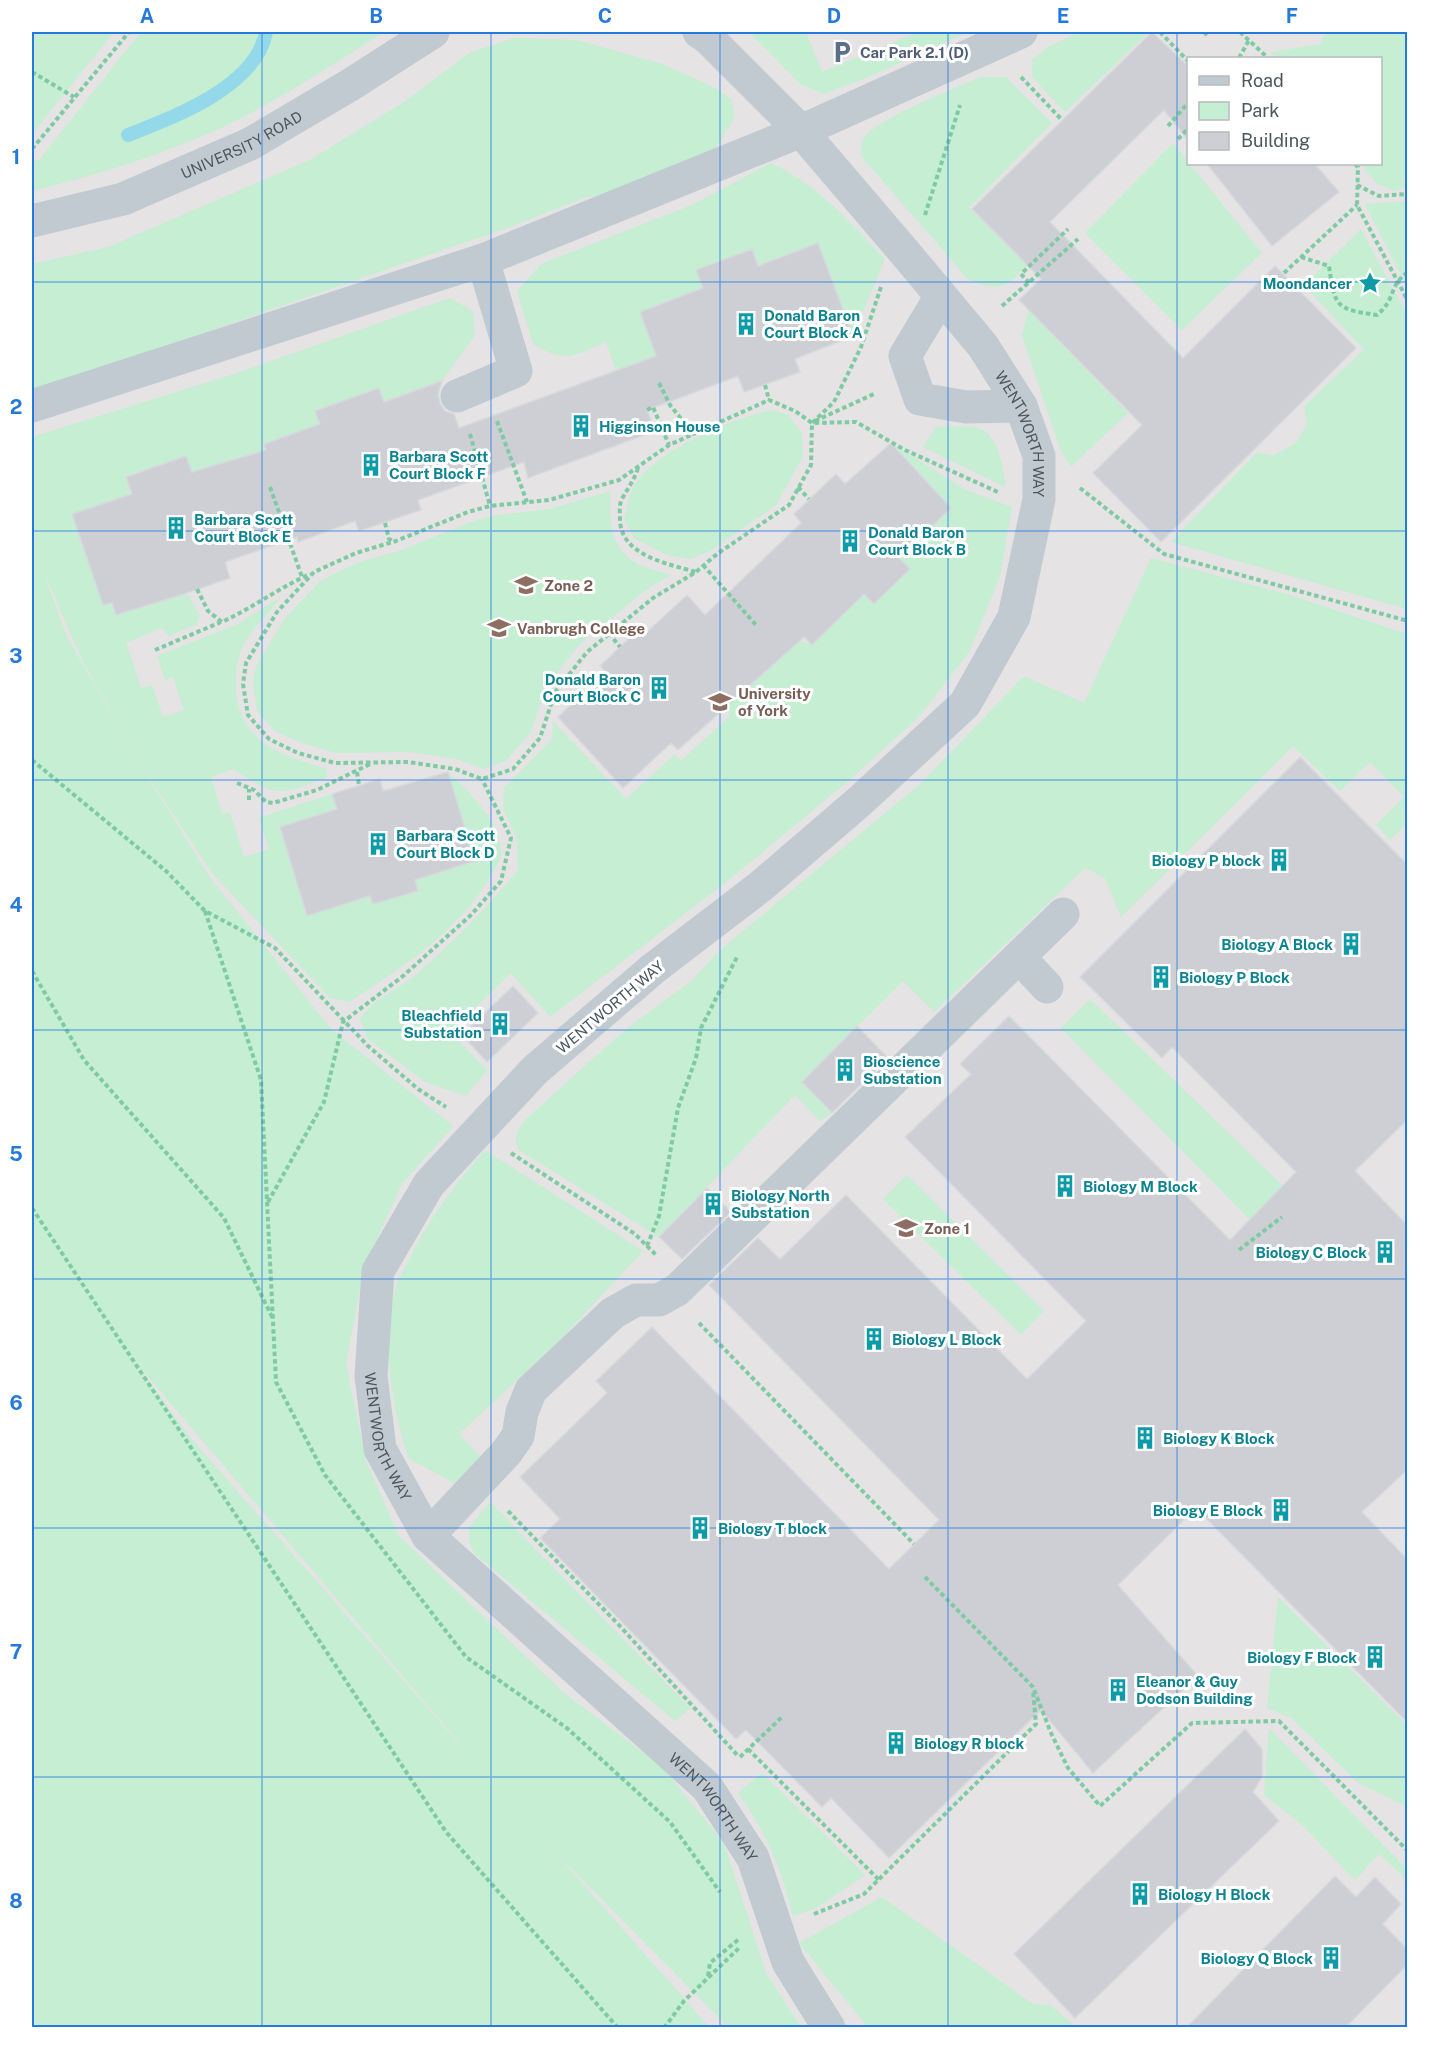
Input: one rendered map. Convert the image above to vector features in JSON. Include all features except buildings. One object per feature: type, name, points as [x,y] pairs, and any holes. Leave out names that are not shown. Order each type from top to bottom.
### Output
[{"type":"street","name":"UNIVERSITY ROAD","points":[[32,221],[123,199],[250,144],[350,85],[433,32]]},
{"type":"street","name":"WENTWORTH WAY","points":[[699,32],[801,131],[971,332],[1022,406],[1039,456],[1039,499],[1014,617],[965,704],[860,801],[779,870],[654,968],[535,1070],[429,1184],[378,1271],[371,1376],[380,1449],[428,1536],[707,1788],[753,1858],[754,1937],[788,1962],[829,2028]]},
{"type":"street","points":[[32,406],[483,260],[801,131],[1021,32]]},
{"type":"street","points":[[471,391],[516,371],[483,260]]},
{"type":"street","points":[[941,296],[905,356],[920,399],[966,407],[1022,406]]},
{"type":"street","points":[[428,1536],[478,1480],[506,1453],[518,1436],[522,1412],[531,1390],[613,1313],[636,1300],[659,1300],[676,1290],[1063,914]]},
{"type":"street","points":[[1019,957],[1047,987]]},
{"type":"path","points":[[32,149],[129,32]]},
{"type":"path","points":[[1160,32],[1187,60]]},
{"type":"path","points":[[1240,32],[1267,57]]},
{"type":"path","points":[[1240,57],[1249,40]]},
{"type":"path","points":[[990,45],[1062,120]]},
{"type":"path","points":[[32,72],[74,97]]},
{"type":"path","points":[[1168,126],[1187,104]]},
{"type":"path","points":[[1178,140],[1187,130]]},
{"type":"path","points":[[1356,165],[1358,167],[1357,205],[1407,301]]},
{"type":"path","points":[[1357,185],[1379,195],[1407,194]]},
{"type":"path","points":[[1284,273],[1357,205]]},
{"type":"path","points":[[1029,283],[1021,274],[1068,229]]},
{"type":"path","points":[[971,332],[1078,239]]},
{"type":"path","points":[[1301,257],[1329,266],[1334,297],[1346,310],[1377,315],[1390,304],[1396,280],[1407,272]]},
{"type":"path","points":[[812,423],[912,377]]},
{"type":"path","points":[[659,383],[670,405],[694,435]]},
{"type":"path","points":[[765,385],[769,400]]},
{"type":"path","points":[[471,391],[527,502]]},
{"type":"path","points":[[471,391],[489,506]]},
{"type":"path","points":[[155,650],[222,622],[244,611],[275,590],[356,553],[394,542],[468,512],[489,506],[549,500],[619,480],[669,445],[769,400],[795,411],[812,423],[856,422],[905,450],[1000,493],[1039,499]]},
{"type":"path","points":[[647,410],[652,407],[669,445]]},
{"type":"path","points":[[314,572],[277,612],[246,663],[243,684],[248,716],[269,739],[298,753],[335,763],[408,762],[454,769],[482,780],[513,769],[540,738],[555,692],[587,652],[653,598],[696,572],[789,505],[811,465],[812,423]]},
{"type":"path","points":[[639,467],[634,481],[620,503],[620,524],[626,539],[640,554],[696,572]]},
{"type":"path","points":[[270,487],[302,577]]},
{"type":"path","points":[[798,487],[809,499]]},
{"type":"path","points":[[1079,488],[1164,554],[1407,621]]},
{"type":"path","points":[[385,523],[389,539],[394,542]]},
{"type":"path","points":[[703,565],[756,625]]},
{"type":"path","points":[[197,589],[208,611],[222,622]]},
{"type":"path","points":[[609,633],[620,647]]},
{"type":"path","points":[[32,760],[165,871],[205,911],[275,948],[343,1022],[418,1089],[477,1131],[635,1234],[673,1272],[676,1290],[686,1310],[914,1544]]},
{"type":"path","points":[[237,783],[271,804],[317,790],[372,763]]},
{"type":"path","points":[[358,771],[359,785]]},
{"type":"path","points":[[205,911],[261,1080],[268,1203],[324,1102],[343,1022],[403,976],[470,916],[501,881],[511,838],[482,780]]},
{"type":"path","points":[[249,800],[247,793],[250,789]]},
{"type":"path","points":[[646,1246],[659,1216],[678,1108],[696,1058],[701,1028],[740,952]]},
{"type":"path","points":[[32,971],[84,1060],[224,1218],[273,1320]]},
{"type":"path","points":[[32,1208],[446,1832],[618,2028]]},
{"type":"path","points":[[1239,1250],[1282,1217]]},
{"type":"path","points":[[478,1480],[618,1624],[739,1757]]},
{"type":"path","points":[[925,1576],[1033,1687],[1068,1768],[1100,1806],[1192,1723],[1279,1721],[1407,1851]]},
{"type":"path","points":[[708,1976],[710,1963],[738,1940],[754,1937],[864,1894],[1036,1724],[1033,1687]]},
{"type":"path","points":[[731,1765],[783,1716]]},
{"type":"path","points":[[748,1749],[879,1880]]},
{"type":"path","points":[[664,2028],[684,2001],[708,1976],[754,1937]]},
{"type":"shaded area","name":"University of York","points":[[32,32],[1407,32],[1407,2027],[696,2027],[186,1470],[32,1240]]},
{"type":"green space","points":[[32,32],[114,32],[32,134]]},
{"type":"green space","points":[[141,32],[384,32],[315,76],[218,129],[139,160],[32,191],[32,161],[39,160]]},
{"type":"green space","points":[[749,32],[806,32],[822,72],[918,32],[968,32],[871,76],[824,94],[800,84]]},
{"type":"green space","points":[[1079,32],[1148,33],[1065,112],[1032,77],[1032,60],[1046,48]]},
{"type":"green space","points":[[1325,32],[1407,32],[1407,186],[1395,191],[1377,184],[1362,165],[1382,165],[1382,57],[1276,57],[1270,52],[1321,44]]},
{"type":"green space","points":[[514,38],[576,40],[663,64],[717,89],[732,100],[734,119],[712,153],[622,194],[586,197],[510,227],[32,392],[32,264],[108,247],[310,160],[404,102],[469,53]]},
{"type":"green space","points":[[981,77],[1006,77],[1052,123],[969,208],[1028,264],[1007,283],[995,287],[968,279],[861,156],[862,142],[868,133],[881,124],[915,105]]},
{"type":"green space","points":[[1173,143],[1187,160],[1187,165],[1191,165],[1262,253],[1182,330],[1085,233]]},
{"type":"green space","points":[[771,163],[818,193],[885,259],[853,336],[818,243],[758,266],[751,249],[697,270],[703,288],[640,312],[656,357],[616,371],[606,342],[570,356],[554,354],[533,344],[517,291],[541,264],[692,205]]},
{"type":"green space","points":[[1404,201],[1408,203],[1407,287],[1365,204]]},
{"type":"green space","points":[[1361,229],[1407,315],[1407,609],[1171,542],[1257,452],[1272,456],[1296,443],[1307,424],[1304,406],[1364,350],[1304,285]]},
{"type":"green space","points":[[450,298],[473,311],[475,335],[442,381],[384,402],[378,388],[316,411],[320,424],[264,444],[266,450],[193,474],[186,456],[127,476],[132,494],[73,514],[103,605],[167,584],[187,593],[200,616],[196,625],[169,636],[161,628],[126,643],[141,688],[152,685],[163,717],[184,710],[173,677],[165,680],[157,656],[238,624],[281,597],[250,635],[240,653],[237,664],[236,693],[240,710],[246,724],[267,745],[295,759],[327,769],[327,777],[298,788],[278,791],[260,785],[233,769],[211,777],[222,814],[230,812],[244,857],[269,849],[259,818],[332,794],[337,809],[280,827],[307,916],[370,896],[373,904],[418,891],[415,880],[475,861],[448,772],[483,809],[496,831],[500,843],[500,859],[481,891],[466,910],[430,945],[349,1002],[330,998],[212,873],[136,758],[209,876],[331,1029],[453,1126],[402,1184],[364,1266],[346,1364],[366,1461],[399,1536],[564,1693],[661,1766],[724,1843],[766,1973],[801,2027],[728,2027],[553,1850],[709,2027],[32,2028],[32,437],[231,375]],"holes":[[[43,570],[82,660],[134,753],[66,635]],[[132,1358],[463,1747],[463,1748],[189,1436]]]},
{"type":"green space","points":[[1028,310],[1128,413],[1071,467],[1060,449],[1022,336]]},
{"type":"green space","points":[[772,410],[789,415],[802,434],[803,456],[776,505],[710,551],[690,559],[667,555],[634,538],[624,519],[632,491],[646,471],[660,459],[698,437],[739,420]]},
{"type":"green space","points":[[975,427],[988,434],[1000,456],[1005,487],[923,447],[935,428]]},
{"type":"green space","points":[[891,443],[966,490],[1012,507],[1000,577],[969,652],[918,718],[847,782],[730,879],[550,1017],[511,973],[450,1032],[487,1070],[466,1096],[425,1082],[367,1038],[360,1020],[370,1007],[410,979],[439,954],[480,914],[518,870],[517,839],[503,808],[504,788],[552,739],[553,721],[626,799],[675,754],[681,761],[730,716],[722,707],[800,641],[812,645],[864,594],[874,604],[910,570],[899,558],[951,508]]},
{"type":"green space","points":[[611,491],[611,522],[620,549],[627,557],[640,565],[671,575],[647,589],[579,645],[546,687],[531,732],[507,760],[483,769],[457,759],[409,752],[336,753],[302,743],[275,731],[257,711],[253,683],[256,666],[285,618],[320,581],[359,562],[399,551],[471,522],[491,516],[550,509]]},
{"type":"green space","points":[[1151,558],[1290,595],[1407,634],[1407,823],[1390,840],[1376,825],[1404,797],[1370,762],[1340,791],[1293,746],[1121,917],[1105,878],[1085,868],[934,1012],[903,981],[802,1081],[832,1113],[820,1121],[795,1095],[659,1237],[519,1150],[516,1137],[526,1119],[626,1029],[690,982],[719,951],[919,785],[1024,676],[1084,703]]},
{"type":"green space","points":[[1090,999],[1283,1186],[1249,1219],[1061,1028]]},
{"type":"green space","points":[[485,1150],[643,1251],[560,1340],[459,1434],[482,1459],[456,1484],[408,1458],[393,1394],[389,1330],[397,1284],[424,1232],[442,1203]]},
{"type":"green space","points":[[907,1175],[1044,1311],[1021,1335],[883,1199]]},
{"type":"green space","points":[[490,1502],[690,1708],[675,1721],[475,1554],[470,1545],[469,1528]]},
{"type":"green space","points":[[1278,1597],[1407,1725],[1407,1807],[1357,1782],[1290,1717],[1267,1708]]},
{"type":"green space","points":[[1269,1728],[1407,1869],[1407,1880],[1379,1854],[1355,1880],[1300,1823],[1264,1795]]},
{"type":"green space","points":[[762,1773],[865,1875],[815,1909],[793,1916],[784,1882],[772,1852],[757,1822],[738,1793]]},
{"type":"green space","points":[[882,1897],[1033,2004],[1050,2005],[1076,2027],[868,2027],[799,1943]]},
{"type":"waterway","points":[[128,135],[189,109],[230,84],[247,69],[259,51],[266,32]]},
{"type":"place","name":"Car Park 2.1 (D)","points":[[842,52]]},
{"type":"place","name":"Moondancer","points":[[1370,283]]},
{"type":"place","name":"Donald Baron Court Block A","points":[[746,324]]},
{"type":"place","name":"Higginson House","points":[[581,426]]},
{"type":"place","name":"Barbara Scott Court Block F","points":[[371,465]]},
{"type":"place","name":"Barbara Scott Court Block E","points":[[176,528]]},
{"type":"place","name":"Donald Baron Court Block B","points":[[850,541]]},
{"type":"place","name":"Zone 2","points":[[526,585]]},
{"type":"place","name":"Vanbrugh College","points":[[499,628]]},
{"type":"place","name":"Donald Baron Court Block C","points":[[659,688]]},
{"type":"place","name":"University of York","points":[[720,702]]},
{"type":"place","name":"Barbara Scott Court Block D","points":[[378,844]]},
{"type":"place","name":"Biology P block","points":[[1279,860]]},
{"type":"place","name":"Biology A Block","points":[[1351,944]]},
{"type":"place","name":"Biology P Block","points":[[1161,977]]},
{"type":"place","name":"Bleachfield Substation","points":[[500,1024]]},
{"type":"place","name":"Bioscience Substation","points":[[845,1070]]},
{"type":"place","name":"Biology M Block","points":[[1065,1186]]},
{"type":"place","name":"Biology North Substation","points":[[713,1204]]},
{"type":"place","name":"Zone 1","points":[[906,1228]]},
{"type":"place","name":"Biology C Block","points":[[1385,1252]]},
{"type":"place","name":"Biology L Block","points":[[874,1339]]},
{"type":"place","name":"Biology K Block","points":[[1145,1438]]},
{"type":"place","name":"Biology E Block","points":[[1281,1510]]},
{"type":"place","name":"Biology T block","points":[[700,1528]]},
{"type":"place","name":"Biology F Block","points":[[1375,1657]]},
{"type":"place","name":"Eleanor & Guy Dodson Building","points":[[1118,1690]]},
{"type":"place","name":"Biology R block","points":[[896,1743]]},
{"type":"place","name":"Biology H Block","points":[[1140,1894]]},
{"type":"place","name":"Biology Q Block","points":[[1331,1958]]}]
